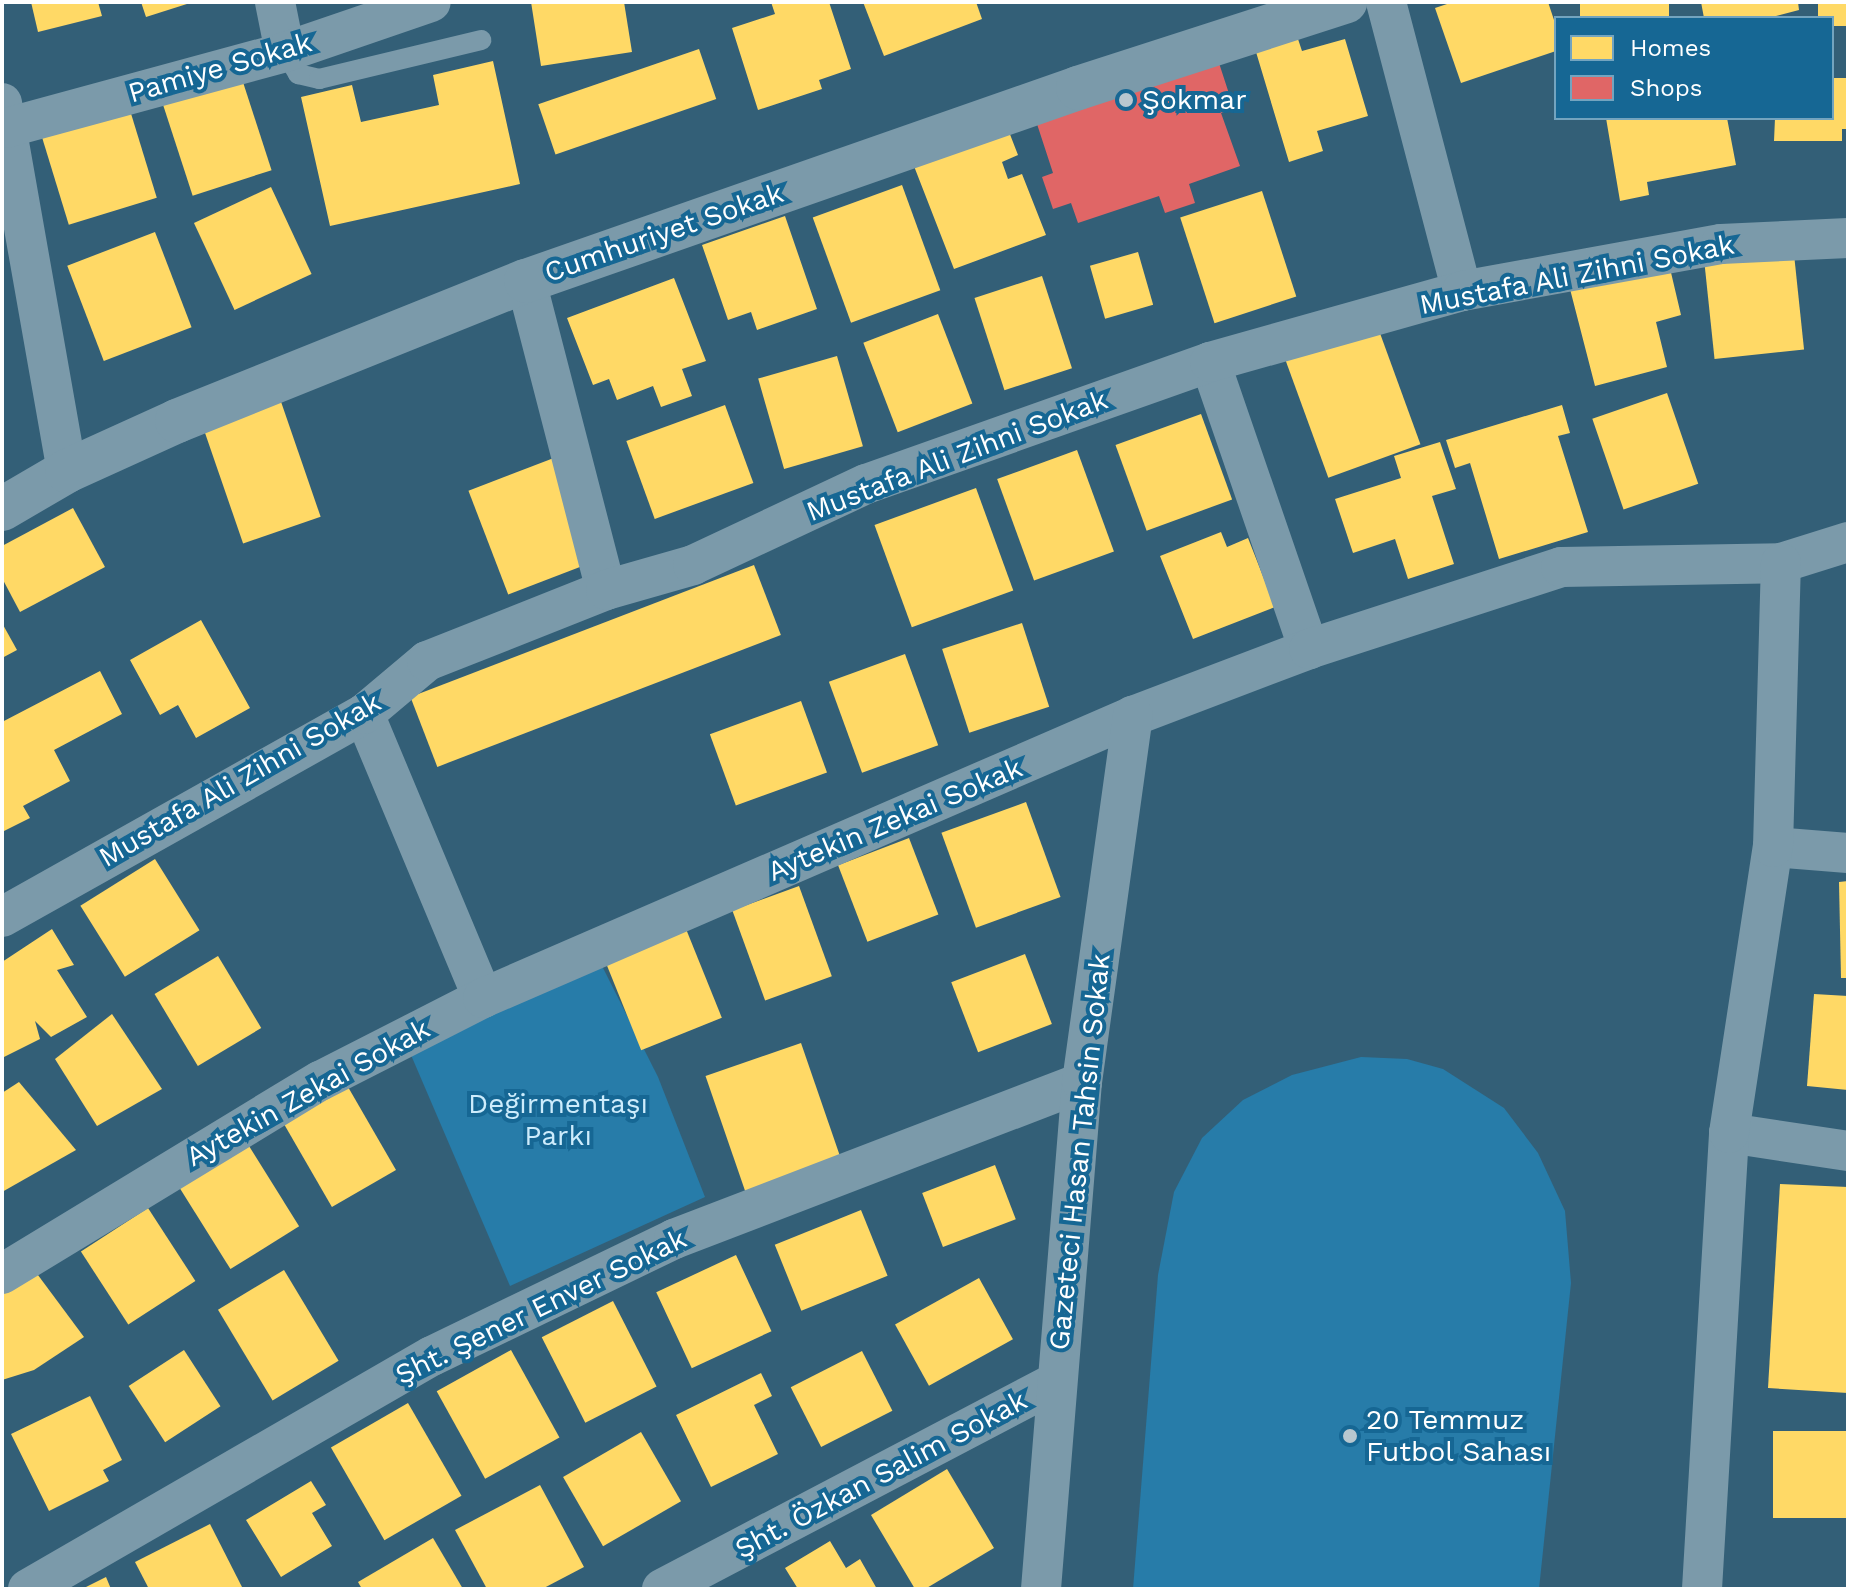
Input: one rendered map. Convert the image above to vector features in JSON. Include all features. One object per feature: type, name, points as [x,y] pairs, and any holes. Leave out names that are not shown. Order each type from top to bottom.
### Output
[{"type":"street","points":[[275,2],[285,52]]},
{"type":"street","name":"Pamiye Sokak","points":[[4,116],[285,52],[431,2]]},
{"type":"street","name":"Cumhuriyet Sokak","points":[[2,509],[67,471],[177,421],[526,281],[1254,16],[1345,2]]},
{"type":"street","points":[[1386,2],[1462,291]]},
{"type":"street","points":[[4,116],[67,471]]},
{"type":"street","name":"Mustafa Ali Zihni Sokak","points":[[2,917],[364,714],[427,661],[606,590],[693,565],[866,484],[1210,362],[1462,291],[1721,244],[1848,238]]},
{"type":"street","points":[[526,281],[606,590]]},
{"type":"street","points":[[1210,362],[1309,649]]},
{"type":"street","name":"Aytekin Zekai Sokak","points":[[2,1274],[320,1081],[483,998],[1133,716],[1309,649],[1561,567],[1781,563],[1848,542]]},
{"type":"street","points":[[1702,1589],[1729,1133],[1773,847],[1781,563]]},
{"type":"street","points":[[364,714],[483,998]]},
{"type":"street","name":"Gazeteci Hasan Tahsin Sokak","points":[[1041,1589],[1082,1082],[1133,716]]},
{"type":"street","points":[[1773,847],[1848,853]]},
{"type":"street","name":"Şht. Şener Enver Sokak","points":[[28,1589],[432,1356],[674,1239],[1082,1082]]},
{"type":"street","points":[[1729,1133],[1848,1151]]},
{"type":"street","name":"Şht. Özkan Salim Sokak","points":[[662,1589],[1057,1382]]},
{"type":"street","points":[[2,1580],[3,1589]]},
{"type":"lane","points":[[285,52],[298,74],[319,79],[481,40]]},
{"type":"green space","name":"Değirmentaşı Parkı","points":[[600,962],[658,1077],[705,1197],[510,1286],[408,1048]]},
{"type":"green space","name":"20 Temmuz Futbol Sahası","points":[[1361,1057],[1407,1059],[1443,1069],[1504,1108],[1538,1153],[1565,1211],[1571,1283],[1539,1589],[1133,1589],[1158,1275],[1174,1192],[1202,1138],[1243,1100],[1292,1075]]},
{"type":"building: Homes","points":[[31,2],[98,2],[102,16],[38,32]]},
{"type":"building: Homes","points":[[141,2],[190,2],[190,3],[146,17]]},
{"type":"building: Homes","points":[[531,2],[624,2],[632,52],[541,66]]},
{"type":"building: Homes","points":[[771,2],[829,2],[851,69],[819,80],[822,89],[758,110],[732,28],[775,14]]},
{"type":"building: Homes","points":[[863,2],[976,2],[982,19],[884,56]]},
{"type":"building: Homes","points":[[1453,2],[1548,2],[1554,20],[1554,52],[1461,83],[1435,8]]},
{"type":"building: Homes","points":[[1580,2],[1669,2],[1669,16],[1580,16]]},
{"type":"building: Homes","points":[[1701,2],[1798,2],[1799,10],[1776,16],[1704,16]]},
{"type":"building: Homes","points":[[1818,2],[1848,2],[1848,26],[1834,26],[1834,16],[1818,16]]},
{"type":"building: Homes","points":[[1298,39],[1302,51],[1345,39],[1368,116],[1317,131],[1323,151],[1289,162],[1256,52]]},
{"type":"building: Homes","points":[[699,49],[716,99],[556,154],[538,104]]},
{"type":"building: Homes","points":[[493,61],[520,184],[330,226],[301,97],[352,85],[361,122],[439,105],[433,75]]},
{"type":"building: Homes","points":[[241,76],[272,170],[193,196],[162,102]]},
{"type":"building: Homes","points":[[1834,78],[1848,78],[1848,129],[1842,129],[1842,141],[1774,141],[1775,120],[1834,120]]},
{"type":"building: Homes","points":[[999,106],[1018,155],[1002,162],[1008,179],[1022,174],[1046,235],[954,269],[905,143]]},
{"type":"building: Homes","points":[[129,107],[157,198],[69,225],[41,134]]},
{"type":"building: Homes","points":[[1606,120],[1727,120],[1736,165],[1647,182],[1649,195],[1620,201]]},
{"type":"building: Homes","points":[[902,185],[940,290],[851,323],[813,217]]},
{"type":"building: Homes","points":[[271,187],[312,274],[235,310],[194,223]]},
{"type":"building: Homes","points":[[1262,191],[1296,297],[1215,323],[1180,218]]},
{"type":"building: Homes","points":[[785,216],[817,309],[757,330],[751,312],[728,320],[702,245]]},
{"type":"building: Homes","points":[[155,232],[192,327],[104,361],[67,266]]},
{"type":"building: Homes","points":[[1138,252],[1153,305],[1105,319],[1090,266]]},
{"type":"building: Homes","points":[[1794,254],[1804,349],[1715,359],[1704,263]]},
{"type":"building: Homes","points":[[1669,264],[1681,315],[1656,322],[1667,367],[1595,386],[1570,289]]},
{"type":"building: Homes","points":[[1042,276],[1072,368],[1004,390],[974,298]]},
{"type":"building: Homes","points":[[674,278],[706,361],[682,369],[692,396],[661,407],[653,386],[617,400],[609,379],[593,385],[567,318]]},
{"type":"building: Homes","points":[[938,314],[972,404],[898,432],[863,343]]},
{"type":"building: Homes","points":[[1377,325],[1420,444],[1328,478],[1285,359]]},
{"type":"building: Homes","points":[[837,356],[863,446],[784,469],[758,379]]},
{"type":"building: Homes","points":[[278,393],[321,517],[243,544],[200,420]]},
{"type":"building: Homes","points":[[1667,393],[1698,484],[1624,509],[1592,419]]},
{"type":"building: Homes","points":[[725,405],[753,483],[655,519],[626,441]]},
{"type":"building: Homes","points":[[1562,405],[1570,433],[1558,436],[1588,532],[1499,559],[1470,463],[1455,468],[1446,440]]},
{"type":"building: Homes","points":[[1201,414],[1232,500],[1147,531],[1115,445]]},
{"type":"building: Homes","points":[[1440,442],[1456,489],[1432,496],[1454,564],[1408,579],[1395,539],[1353,553],[1335,499],[1401,478],[1394,456]]},
{"type":"building: Homes","points":[[1077,450],[1114,551],[1034,581],[997,479]]},
{"type":"building: Homes","points":[[559,456],[599,560],[508,594],[468,491]]},
{"type":"building: Homes","points":[[976,488],[1013,590],[912,627],[875,525]]},
{"type":"building: Homes","points":[[73,508],[105,567],[20,612],[2,578],[2,546]]},
{"type":"building: Homes","points":[[1221,532],[1227,547],[1248,538],[1275,607],[1193,639],[1160,556]]},
{"type":"building: Homes","points":[[754,565],[781,635],[437,767],[410,697]]},
{"type":"building: Homes","points":[[201,620],[250,708],[196,738],[178,705],[160,715],[130,660]]},
{"type":"building: Homes","points":[[2,623],[17,650],[2,658]]},
{"type":"building: Homes","points":[[1022,623],[1049,707],[969,733],[942,649]]},
{"type":"building: Homes","points":[[905,654],[938,745],[862,773],[829,682]]},
{"type":"building: Homes","points":[[100,671],[122,714],[54,750],[70,781],[23,806],[30,818],[2,832],[2,722]]},
{"type":"building: Homes","points":[[801,701],[827,772],[736,806],[710,734]]},
{"type":"building: Homes","points":[[1026,802],[1061,897],[976,928],[941,833]]},
{"type":"building: Homes","points":[[909,838],[938,915],[867,942],[838,865]]},
{"type":"building: Homes","points":[[155,859],[200,930],[125,977],[80,906]]},
{"type":"building: Homes","points":[[1848,881],[1848,978],[1841,978],[1839,882]]},
{"type":"building: Homes","points":[[799,886],[832,976],[765,1000],[732,910]]},
{"type":"building: Homes","points":[[684,924],[722,1018],[641,1050],[603,957]]},
{"type":"building: Homes","points":[[52,929],[74,965],[57,970],[87,1017],[51,1037],[35,1021],[40,1039],[2,1058],[2,962]]},
{"type":"building: Homes","points":[[1025,954],[1052,1024],[978,1052],[951,982]]},
{"type":"building: Homes","points":[[218,956],[261,1028],[198,1066],[155,994]]},
{"type":"building: Homes","points":[[1814,994],[1848,996],[1848,1090],[1807,1086]]},
{"type":"building: Homes","points":[[112,1014],[162,1089],[97,1126],[55,1059]]},
{"type":"building: Homes","points":[[801,1043],[842,1163],[747,1196],[706,1076]]},
{"type":"building: Homes","points":[[344,1080],[396,1170],[332,1207],[280,1117]]},
{"type":"building: Homes","points":[[19,1082],[76,1150],[2,1192],[2,1093]]},
{"type":"building: Homes","points":[[244,1138],[299,1226],[230,1269],[175,1181]]},
{"type":"building: Homes","points":[[995,1165],[1016,1219],[943,1247],[922,1193]]},
{"type":"building: Homes","points":[[1780,1184],[1848,1187],[1848,1393],[1768,1388]]},
{"type":"building: Homes","points":[[148,1208],[195,1281],[128,1325],[81,1252]]},
{"type":"building: Homes","points":[[861,1210],[888,1276],[801,1311],[775,1245]]},
{"type":"building: Homes","points":[[736,1255],[771,1331],[692,1368],[656,1292]]},
{"type":"building: Homes","points":[[32,1267],[84,1337],[34,1370],[2,1380],[2,1288]]},
{"type":"building: Homes","points":[[284,1270],[339,1361],[273,1401],[218,1310]]},
{"type":"building: Homes","points":[[979,1278],[1013,1339],[929,1386],[895,1325]]},
{"type":"building: Homes","points":[[613,1301],[657,1387],[585,1423],[542,1337]]},
{"type":"building: Homes","points":[[184,1350],[220,1406],[165,1442],[129,1386]]},
{"type":"building: Homes","points":[[511,1350],[559,1437],[485,1479],[437,1391]]},
{"type":"building: Homes","points":[[862,1351],[892,1411],[821,1447],[791,1387]]},
{"type":"building: Homes","points":[[761,1373],[772,1396],[754,1405],[778,1454],[711,1487],[676,1415]]},
{"type":"building: Homes","points":[[90,1396],[122,1460],[103,1470],[109,1481],[49,1511],[11,1434]]},
{"type":"building: Homes","points":[[408,1403],[462,1496],[384,1540],[331,1448]]},
{"type":"building: Homes","points":[[1773,1431],[1848,1431],[1848,1518],[1773,1518]]},
{"type":"building: Homes","points":[[641,1432],[681,1501],[603,1546],[563,1477]]},
{"type":"building: Homes","points":[[947,1469],[994,1548],[925,1589],[915,1589],[871,1515]]},
{"type":"building: Homes","points":[[311,1481],[326,1505],[312,1513],[332,1546],[281,1577],[246,1520]]},
{"type":"building: Homes","points":[[540,1485],[584,1567],[542,1589],[487,1589],[455,1530]]},
{"type":"building: Homes","points":[[210,1524],[243,1589],[149,1589],[135,1562]]},
{"type":"building: Homes","points":[[433,1538],[463,1589],[362,1589],[358,1582]]},
{"type":"building: Homes","points":[[830,1541],[846,1568],[860,1559],[877,1589],[798,1589],[785,1568]]},
{"type":"building: Homes","points":[[106,1577],[111,1589],[82,1589]]},
{"type":"building: Shops","points":[[1219,63],[1234,109],[1221,113],[1240,166],[1189,184],[1195,203],[1165,213],[1159,196],[1078,223],[1071,203],[1053,209],[1042,177],[1053,173],[1037,124]]},
{"type":"place","name":"Şokmar","points":[[1126,100]]},
{"type":"place","name":"20 Temmuz Futbol Sahası","points":[[1350,1436]]}]
